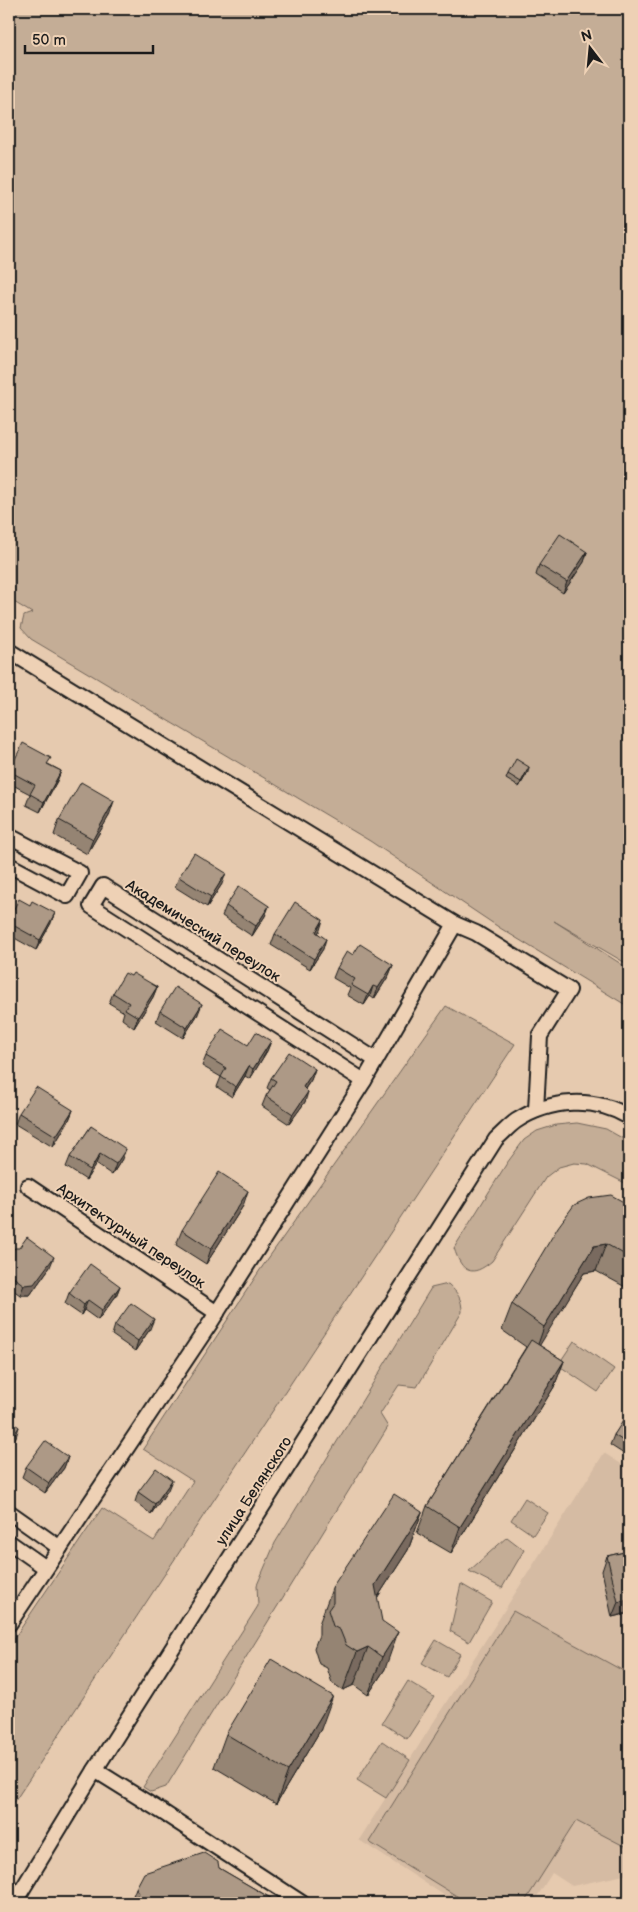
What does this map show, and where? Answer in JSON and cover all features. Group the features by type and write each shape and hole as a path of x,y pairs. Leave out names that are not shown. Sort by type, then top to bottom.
{"street":[{"path":"9,651 455,924 476,933 569,990 540,1036 536,1110"},
{"path":"9,836 80,873 68,896 9,865"},
{"name":"Академический переулок","path":"364,1081 91,906 103,886 376,1060"},
{"path":"9,1624 217,1313 364,1081 455,924"},
{"name":"улица Белянского","path":"14,1903 95,1770 496,1139 515,1122 536,1110 554,1104 573,1102 599,1104 629,1117"},
{"name":"Архитектурный переулок","path":"28,1186 217,1313"},
{"path":"9,1512 60,1548"},
{"path":"9,1542 46,1568"},
{"path":"95,1770 302,1903"}],"shaded area":[{"path":"9,9 629,9 629,965 554,921 629,969 629,1007 500,928 370,841 31,639 21,628 24,616 32,613 9,599"},
{"path":"446,1006 515,1044 9,1810 9,1646 102,1508 154,1541 193,1481 143,1449 260,1270"},
{"path":"577,1123 606,1129 629,1142 629,1185 587,1164 574,1163 559,1167 546,1177 492,1261 479,1270 473,1271 464,1268 454,1248 507,1163 524,1140 537,1131 556,1125"},
{"path":"448,1284 459,1296 462,1312 417,1387 399,1385 380,1414 388,1427 166,1787 151,1792 143,1787 258,1606 257,1585 275,1543 431,1288"},
{"path":"574,1341 614,1369 598,1392 558,1365"},
{"path":"604,1453 629,1469 629,1874 572,1886 552,1873 533,1903 456,1903 359,1840"},
{"path":"525,1498 548,1513 533,1535 511,1520"},
{"path":"507,1537 524,1550 502,1588 469,1571"},
{"path":"461,1584 492,1602 469,1642 450,1631"},
{"path":"513,1611 629,1674 629,1844 624,1846 576,1821 524,1903 468,1903 369,1842"},
{"path":"436,1640 460,1654 447,1677 422,1663"},
{"path":"408,1681 434,1697 407,1739 382,1723"},
{"path":"382,1741 410,1760 386,1798 357,1780"}],"building":[{"path":"560,534 587,552 567,582 539,565"},
{"path":"23,743 51,758 47,764 61,771 44,802 30,794 35,785 9,771"},
{"path":"516,759 529,767 521,782 508,774"},
{"path":"81,782 114,801 93,839 59,820"},
{"path":"194,853 226,873 211,897 179,877"},
{"path":"239,886 269,906 256,926 226,906"},
{"path":"19,899 30,905 32,901 55,913 40,940 9,923 9,918"},
{"path":"295,902 323,920 316,932 326,939 314,959 275,934"},
{"path":"360,944 393,965 378,988 373,986 368,995 351,985 355,979 337,968 347,951 353,955"},
{"path":"125,973 131,976 133,973 157,987 138,1017 125,1009 129,1003 113,993"},
{"path":"175,987 202,1004 187,1028 160,1011"},
{"path":"222,1029 248,1045 256,1032 271,1041 253,1069 249,1066 236,1087 221,1077 226,1068 206,1056"},
{"path":"289,1052 315,1069 303,1087 308,1092 293,1114 266,1096 276,1081 271,1078"},
{"path":"36,1087 73,1110 56,1136 19,1113"},
{"path":"91,1126 126,1149 116,1164 100,1154 90,1170 70,1157"},
{"path":"219,1172 248,1191 211,1249 182,1230"},
{"path":"611,1195 629,1205 629,1257 606,1244 594,1246 544,1327 512,1304 558,1227 574,1205 589,1198"},
{"path":"27,1237 54,1257 34,1284 24,1285 12,1276 9,1270 9,1252 19,1248"},
{"path":"90,1264 120,1286 102,1310 88,1300 84,1305 69,1293"},
{"path":"131,1303 154,1319 138,1341 115,1325"},
{"path":"531,1340 564,1361 460,1527 427,1506"},
{"path":"628,1413 629,1443 628,1444 614,1435"},
{"path":"9,1419 19,1427 9,1442"},
{"path":"45,1441 68,1457 49,1483 26,1467"},
{"path":"156,1468 172,1480 155,1504 138,1492"},
{"path":"394,1494 422,1512 375,1585 382,1621 398,1632 382,1657 368,1647 357,1652 346,1645 340,1630 333,1626 328,1610 333,1603 333,1586"},
{"path":"629,1551 629,1599 618,1602 607,1556"},
{"path":"271,1659 333,1696 288,1771 226,1734"},
{"path":"204,1853 218,1862 219,1868 279,1903 134,1903 139,1893 136,1888 144,1873"}]}
